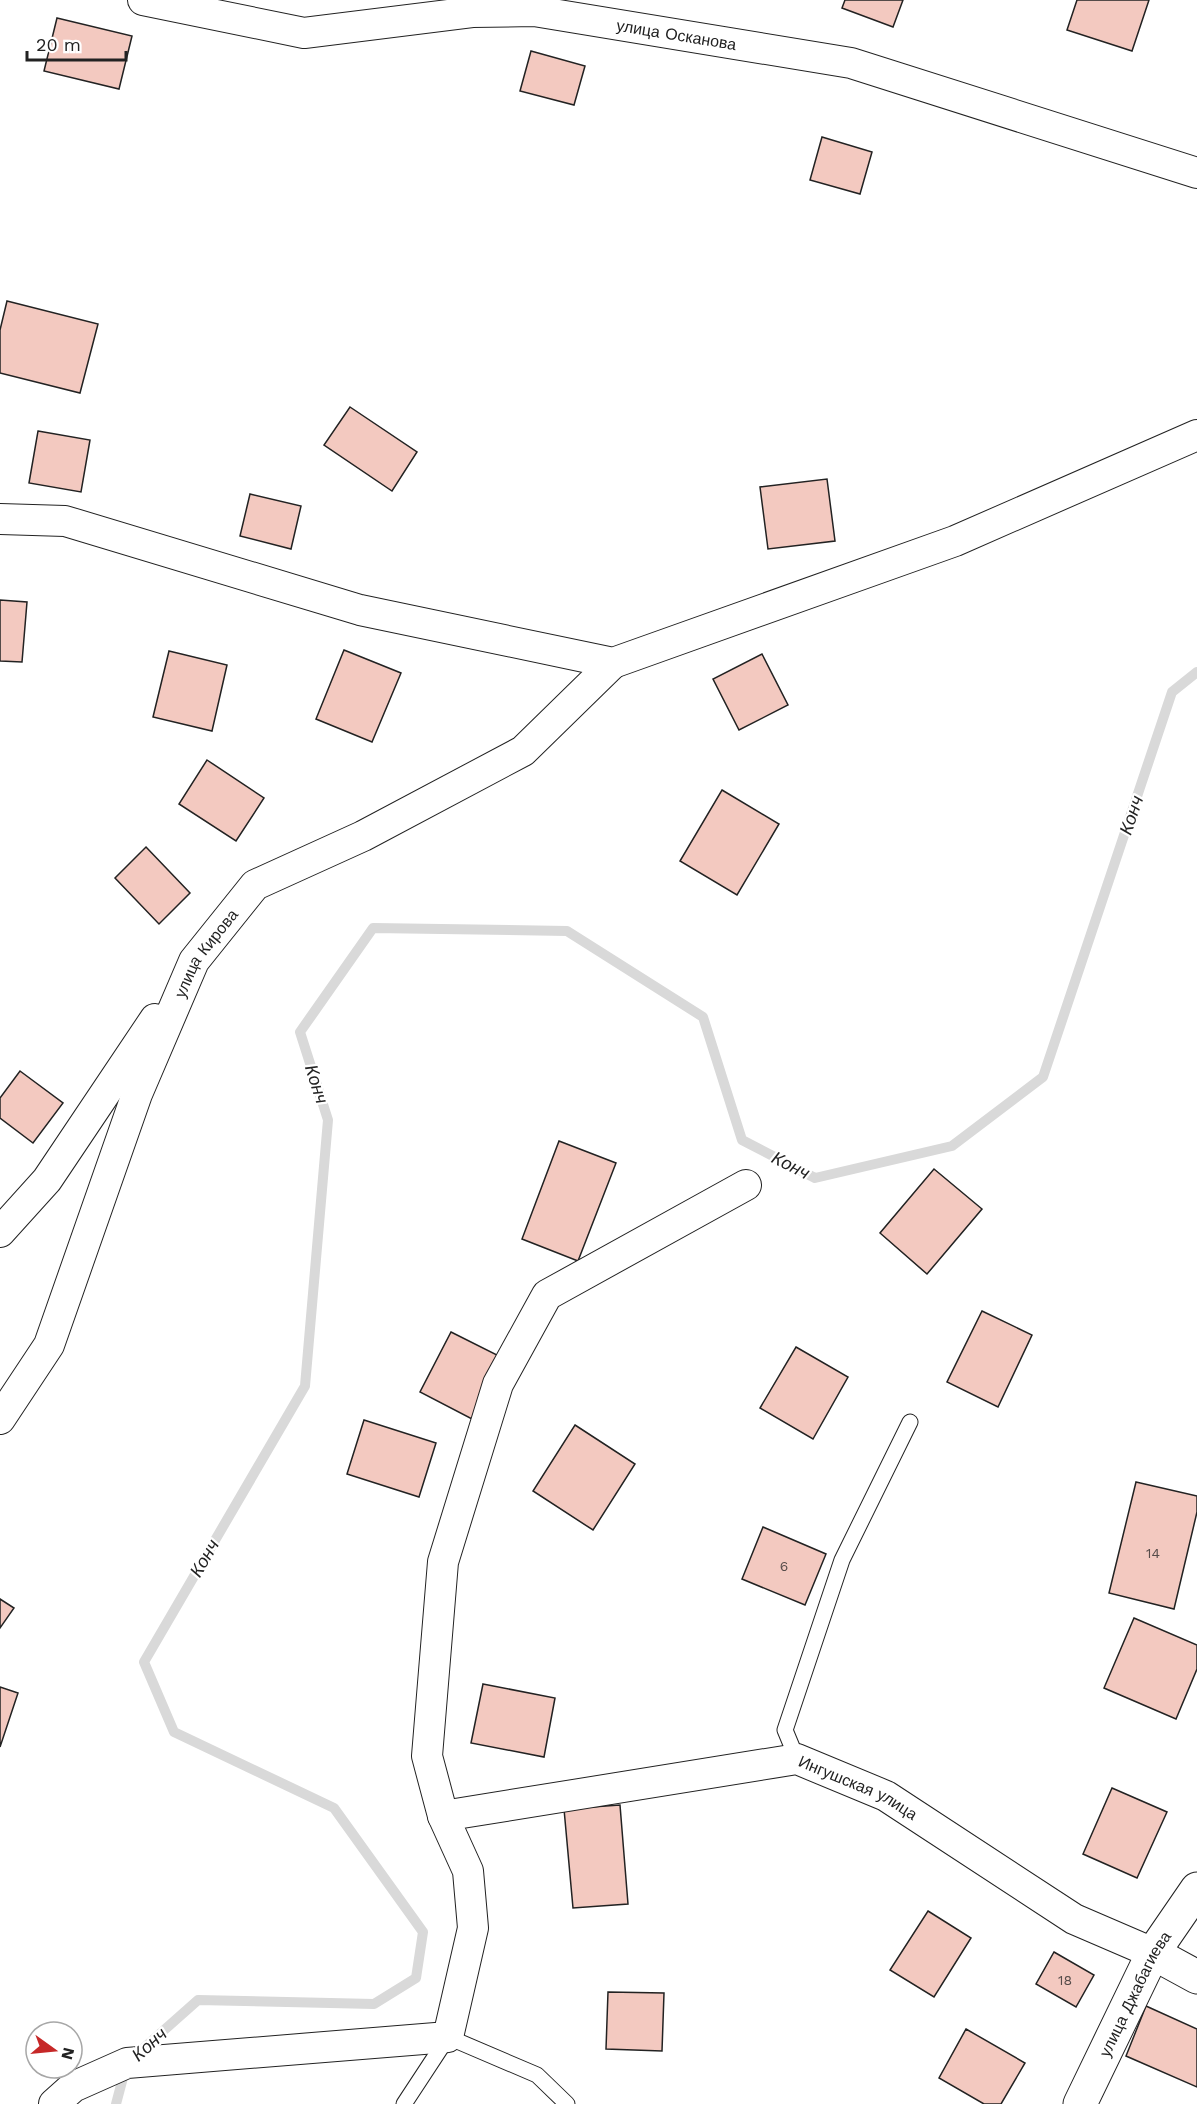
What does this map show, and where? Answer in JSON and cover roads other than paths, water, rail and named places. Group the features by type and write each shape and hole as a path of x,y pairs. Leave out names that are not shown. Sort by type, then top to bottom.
{"main road":[{"name":"улица Джабагиева","path":"1080,2104 1153,1953 1197,1890"},
{"name":"Ингушская улица","path":"1153,1953 1197,1977"}],"street":[{"name":"улица Осканова","path":"142,0 304,33 537,6 850,63 1197,173"},
{"path":"0,519 65,521 360,610 613,663 955,542 1197,435"},
{"name":"улица Кирова","path":"0,1419 49,1345 137,1094 194,961 255,885 363,836 523,751 613,663"},
{"path":"0,1232 47,1179 194,961"},
{"path":"54,2104 73,2087 127,2063 448,2037 474,1928 468,1871 443,1816 427,1755 443,1562 498,1384 546,1295 746,1185"},
{"name":"Ингушская улица","path":"443,1816 797,1759 886,1796 1074,1918 1153,1953"}],"lane":[{"path":"797,1759 785,1730 842,1560 910,1422"},
{"path":"404,2104 448,2037 537,2075 567,2104"}],"waterway":[{"name":"Конч","path":"136,2055 198,2000 374,2004 416,1978 423,1932 334,1808 174,1732 144,1662 305,1386 328,1120 300,1032 373,928 567,931 703,1017 742,1140 815,1178 952,1146 1043,1077 1172,692 1197,672"},
{"name":"Конч","path":"116,2104 125,2070"}]}
